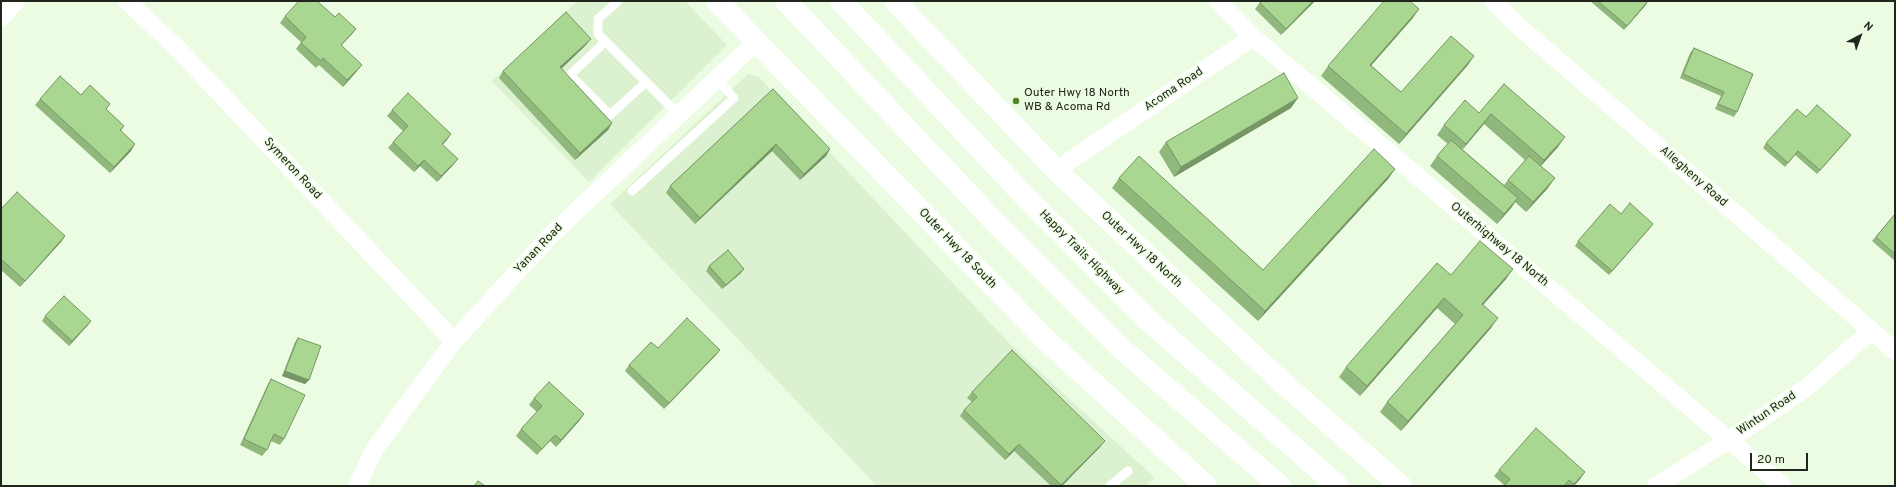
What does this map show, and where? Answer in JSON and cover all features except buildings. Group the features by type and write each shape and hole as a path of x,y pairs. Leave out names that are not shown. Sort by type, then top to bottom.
{"street":[{"path":"1,18 16,1"},
{"name":"Symeron Road","path":"127,1 176,47 454,341"},
{"name":"Outer Hwy 18 South","path":"718,1 1046,340 1197,484"},
{"path":"786,1 990,217 1122,350 1280,486"},
{"name":"Happy Trails Highway","path":"840,1 1018,189 1149,321 1338,486"},
{"name":"Outer Hwy 18 North","path":"895,1 1056,170 1283,383 1401,486"},
{"name":"Outerhighway 18 North","path":"1218,1 1253,37 1782,486"},
{"name":"Allegheny Road","path":"1493,1 1516,24 1895,352"},
{"name":"Acoma Road","path":"1056,170 1253,37"},
{"name":"Yanan Road","path":"357,486 374,450 454,341 550,236 756,42"},
{"name":"Wintun Road","path":"1656,486 1729,440 1806,388 1871,332"}],"lane":[{"path":"618,1 598,19 598,34 679,115"},
{"path":"605,42 570,75 610,115 646,82"},
{"path":"632,191 734,98 717,79"},
{"path":"1110,486 1128,472"}],"shaded area":[{"path":"577,1 685,1 727,45 589,182 492,81"},
{"path":"748,74 759,77 1011,345 1155,478 1145,486 877,486 610,204"}],"place":[{"name":"Outer Hwy 18 North WB & Acoma Rd","path":"1016,101"}]}
